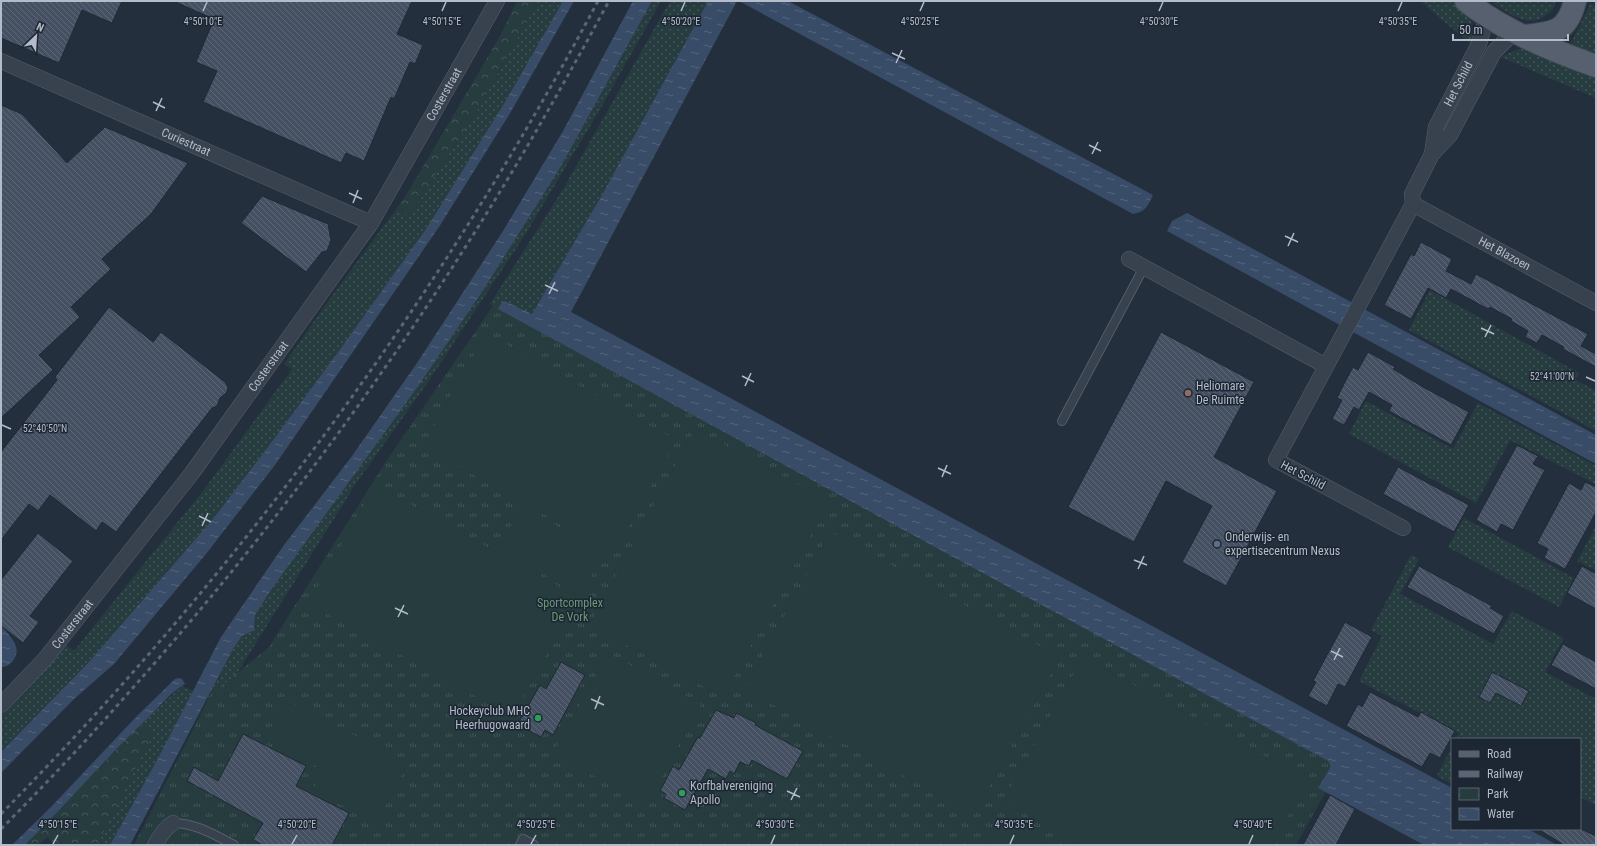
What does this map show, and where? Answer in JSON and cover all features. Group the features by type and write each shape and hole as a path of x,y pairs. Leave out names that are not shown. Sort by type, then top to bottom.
{"main road":[{"path":"1520,33 1548,34 1560,29 1572,13 1575,1"},
{"path":"1475,6 1520,33 1596,66"}],"street":[{"name":"Costerstraat","path":"1,705 45,659 192,473 371,223 497,1"},
{"name":"Het Schild","path":"1432,154 1436,127 1479,44 1475,6"},
{"name":"Het Schild","path":"1403,528 1276,460 1413,204 1412,194 1432,154 1450,135 1494,52 1520,33"},
{"name":"Curiestraat","path":"1,61 371,223"},
{"name":"Het Blazoen","path":"1413,204 1596,303"},
{"path":"1130,259 1326,366"},
{"path":"155,845 163,831 173,823"}],"lane":[{"path":"1062,421 1144,267"},
{"path":"173,823 187,824 213,834 234,845"},
{"path":"520,845 523,839 534,845"}],"green space":[{"path":"517,1 538,1 479,108 409,216 397,208 405,197 499,38"},
{"path":"538,1 563,1 505,102 426,229 341,348 212,520 89,662 1,752 1,716 66,645 74,651 206,487 292,369 284,364 397,208 409,216 479,108"},
{"path":"652,1 661,1 599,111 525,235 426,385 357,482 219,702 208,697 233,649 242,636 255,628 255,615 281,574 419,385 484,289 560,168"},
{"path":"670,1 708,1 602,195 532,314 505,301 498,309 490,304 562,191"},
{"path":"1420,1 1457,1 1471,21 1473,31 1472,45"},
{"path":"1492,1 1556,1 1554,8 1549,13 1532,21 1513,16 1495,5"},
{"path":"1591,3 1596,8 1596,60 1568,49"},
{"path":"1518,49 1528,49 1596,71 1596,98 1501,57"},
{"path":"1430,290 1579,373 1576,380 1596,391 1596,431 1409,330"},
{"name":"Sportcomplex De Vork","path":"495,303 1343,761 1296,845 134,845 207,702 208,697 269,647 385,463"},
{"path":"486,333 676,440 614,554 423,446"},
{"path":"1366,401 1453,449 1478,403 1596,466 1596,484 1510,440 1476,503 1349,434"},
{"path":"695,429 829,501 723,697 589,625"},
{"path":"375,485 578,597 512,716 309,604"},
{"path":"522,507 604,552 581,595 498,549"},
{"path":"1464,518 1574,578 1559,607 1448,547"},
{"path":"1596,526 1596,570 1577,561"},
{"path":"830,532 1060,657 974,814 744,689"},
{"path":"1411,555 1419,559 1400,594 1493,644 1512,611 1564,638 1545,672 1596,699 1596,805 1581,798 1581,738 1456,738 1459,733 1359,681 1382,636 1371,630"},
{"path":"608,653 701,704 647,804 553,754"},
{"path":"1083,657 1308,780 1272,845 1082,845 1003,802"},
{"path":"182,686 193,691 156,762 110,845 97,845 152,736 150,729 140,725"},
{"path":"286,700 408,763 376,823 313,790 324,770 264,740"},
{"path":"140,725 150,729 152,736 97,845 56,845 47,837 38,845 25,845"},
{"path":"1451,749 1451,783 1437,776"},
{"path":"998,817 1050,845 983,845"}],"water":[{"path":"563,1 574,1 509,115 439,227 275,465 206,554 114,664 74,699 1,773 1,752 89,662 212,520 341,348 426,229 505,102"},
{"path":"633,1 652,1 560,168 484,289 419,385 271,590 255,615 254,630 242,636 233,649 130,845 110,845 156,762 221,637 284,545 352,456 417,363 503,231 563,131"},
{"path":"708,1 737,1 571,312 1451,787 1451,830 1530,830 1557,845 1424,845 1318,788 1330,768 1328,761 498,309 502,302 505,301 532,314 602,195"},
{"path":"739,1 788,1 1153,195 1148,205 1143,210 1133,214"},
{"path":"1187,213 1596,435 1596,464 1167,231 1172,221"},
{"path":"1,626 12,638 17,652 12,662 4,667 1,667"},
{"path":"175,679 182,679 185,684 171,694 25,845 12,845 51,807 136,717"}],"building":[{"path":"1,1 122,1 112,23 82,10 59,63 1,38"},
{"path":"173,1 412,1 397,34 423,45 415,64 410,62 394,99 391,97 364,161 346,153 341,163 203,102 217,71 196,62 214,19"},
{"path":"1,105 22,114 67,163 105,127 188,163 151,214 102,259 111,269 71,307 80,317 39,355 53,370 1,418"},
{"path":"262,196 328,224 331,240 327,251 322,252 306,272 241,223"},
{"path":"1421,242 1452,259 1446,271 1471,284 1476,274 1588,334 1581,346 1596,354 1596,367 1563,349 1564,347 1542,335 1537,343 1525,337 1528,331 1511,321 1512,319 1490,307 1488,309 1451,289 1446,298 1428,288 1411,319 1384,305 1411,254 1414,256"},
{"path":"109,307 153,342 161,332 225,382 228,387 227,392 220,398 217,406 212,408 116,532 102,522 96,531 50,495 38,511 29,504 1,540 1,452 57,380 55,377"},
{"path":"1161,332 1254,382 1214,457 1277,491 1226,586 1182,562 1212,506 1166,481 1134,542 1068,507"},
{"path":"1368,352 1395,367 1393,369 1423,387 1469,412 1451,445 1389,411 1392,405 1369,392 1359,410 1354,407 1344,425 1332,419 1342,400 1337,398 1353,367 1358,370"},
{"path":"1517,445 1538,456 1533,464 1545,470 1513,530 1501,524 1497,532 1476,520"},
{"path":"1398,467 1469,505 1454,532 1383,494"},
{"path":"1585,482 1596,487 1596,512 1565,569 1544,558 1548,549 1537,543 1569,483 1581,490"},
{"path":"38,533 73,561 30,616 39,622 23,643 1,626 1,580"},
{"path":"1419,566 1492,606 1490,608 1504,616 1494,634 1407,587"},
{"path":"1582,566 1596,574 1596,609 1567,593"},
{"path":"1345,622 1372,637 1345,687 1338,684 1327,706 1308,696 1316,682 1313,681"},
{"path":"1563,644 1596,662 1596,689 1551,665"},
{"path":"561,662 585,675 553,735 545,730 541,737 528,730 529,727 519,722 540,685 546,689"},
{"path":"1492,672 1529,691 1521,706 1496,693 1490,703 1479,697"},
{"path":"1370,692 1418,717 1421,712 1455,731 1440,758 1430,753 1422,767 1346,726 1358,704 1362,707"},
{"path":"716,710 734,718 736,713 803,751 787,779 752,760 749,766 740,762 734,774 730,771 726,779 708,769 685,810 664,798 666,794 660,791 673,766 679,770"},
{"path":"243,734 306,766 296,786 349,813 332,845 263,845 253,840 263,823 187,781 194,767 218,781"},
{"path":"1330,795 1355,809 1336,845 1303,845"},
{"path":"1581,829 1596,836 1596,845 1564,845 1540,830"}],"railway":[{"path":"1,814 88,722 172,627 252,529 329,429 402,326 471,220 536,112 598,1"},
{"path":"1,829 82,745 206,603 252,546 340,431 382,372 463,251 529,143 609,1"}],"place":[{"name":"Heliomare De Ruimte","path":"1188,393"},
{"name":"Onderwijs- en expertisecentrum Nexus","path":"1217,544"},
{"name":"Hockeyclub MHC Heerhugowaard","path":"538,718"},
{"name":"Korfbalvereniging Apollo","path":"682,793"}]}
